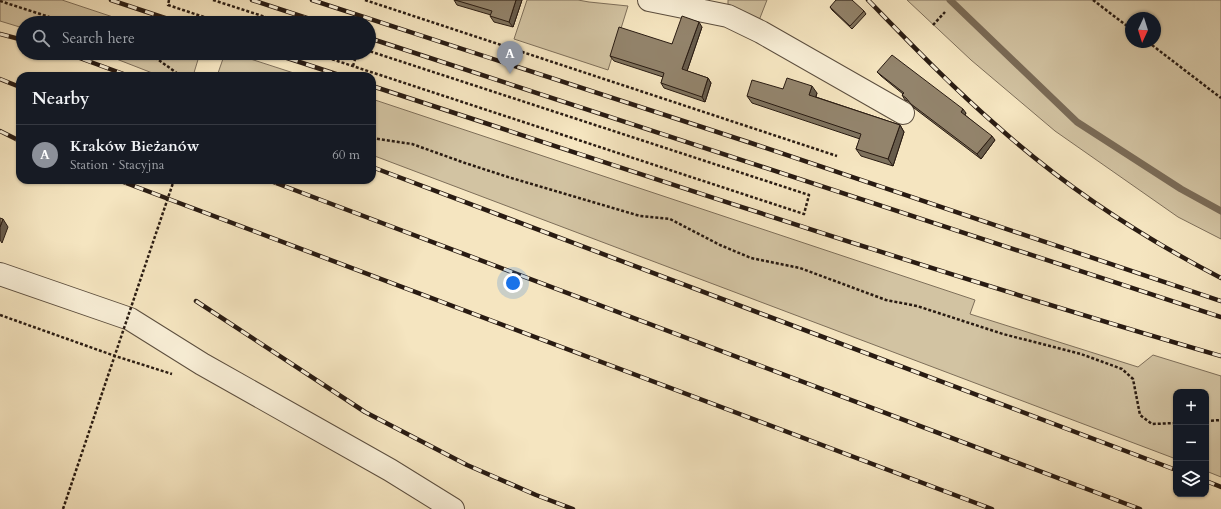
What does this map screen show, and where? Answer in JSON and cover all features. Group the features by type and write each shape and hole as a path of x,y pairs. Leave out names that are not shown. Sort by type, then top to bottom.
{"street":[{"path":"649,0 728,16 761,32 903,113"},
{"path":"0,274 130,319 202,364 390,470 453,509"}],"path":[{"path":"169,0 168,5 201,16"},
{"path":"213,0 262,16"},
{"path":"365,0 837,156"},
{"path":"1093,0 1125,24"},
{"path":"0,1 46,16"},
{"path":"933,25 945,12"},
{"path":"1156,48 1221,98"},
{"path":"376,53 809,195 804,214 376,74"},
{"path":"159,60 175,72"},
{"path":"334,60 370,72"},
{"path":"352,66 355,60"},
{"path":"376,139 412,144 465,164 640,216 670,219 720,245 751,258 800,268 886,300 917,306 1003,334 1081,354 1122,369 1133,379 1140,414 1152,424 1173,424"},
{"path":"63,509 173,184"},
{"path":"0,315 115,356 179,376"},
{"path":"1209,421 1221,420"}],"shaded area":[{"path":"0,0 62,0 110,16 16,16 16,26 0,21"},
{"path":"527,0 578,0 628,6 608,70 514,39"},
{"path":"728,0 767,0 758,23 728,8"},
{"path":"907,0 1221,0 1221,239 1178,217 1055,131 971,60"},
{"path":"119,60 198,60 194,72 150,72"},
{"path":"223,60 254,60 291,72 218,72"},
{"path":"376,100 975,300 970,314 1138,367 1153,355 1221,376 1221,477 1209,472 1209,389 1173,389 1173,458 376,157"}],"building":[{"path":"455,0 516,0 509,22 490,16 492,11"},
{"path":"836,0 852,0 864,11 850,26 830,7"},
{"path":"682,16 699,22 682,69 708,78 702,97 661,83 664,73 610,56 619,27 672,44"},
{"path":"892,55 963,109 961,112 992,136 977,154 911,104 902,95 904,93 877,72"},
{"path":"787,78 812,86 809,95 900,125 888,159 856,149 861,134 747,96 752,80 783,89"},
{"path":"0,218 3,219 0,227"}],"waterway":[{"path":"950,0 1077,122 1181,189 1221,211"}],"railway":[{"path":"111,0 159,16"},
{"path":"252,0 301,16"},
{"path":"312,0 361,16"},
{"path":"868,0 930,64 963,95 1048,169 1132,227 1221,278"},
{"path":"376,21 751,143 1221,301"},
{"path":"0,34 16,38"},
{"path":"376,40 1221,317"},
{"path":"85,60 118,72"},
{"path":"293,60 330,72"},
{"path":"0,79 16,85"},
{"path":"376,87 901,258 1221,356"},
{"path":"0,131 16,139"},
{"path":"376,169 1173,469"},
{"path":"129,184 992,509"},
{"path":"279,184 1140,509"},
{"path":"196,301 365,412 467,465 536,495 573,509"},
{"path":"1209,482 1221,487"}],"place":[{"name":"Kraków Bieżanów","path":"510,74"}]}
